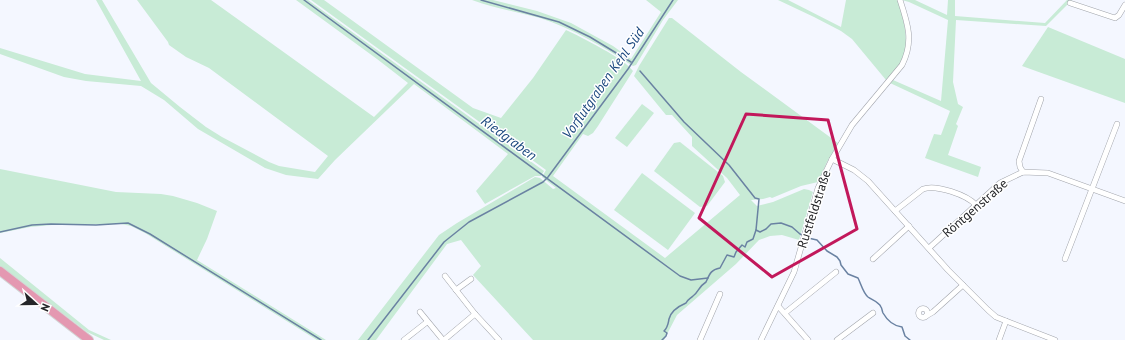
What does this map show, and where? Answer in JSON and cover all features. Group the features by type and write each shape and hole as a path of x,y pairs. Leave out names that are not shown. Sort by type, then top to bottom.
{"main road":[{"path":"0,271 89,340"}],"street":[{"name":"Rustfeldstraße","path":"761,340 794,272 818,188 832,159 852,126 902,65 907,56 909,48 908,23 900,0"},
{"path":"1070,2 1116,18 1125,4"},
{"name":"Röntgenstraße","path":"1023,172 1019,161 1041,99"},
{"path":"1065,259 1117,124"},
{"path":"832,159 854,170 868,181 963,285 996,317 1055,340"},
{"name":"Röntgenstraße","path":"929,248 1000,183 1023,172 1048,173 1125,201"},
{"path":"895,211 923,189 928,187 940,189 971,200 976,205"},
{"path":"873,259 909,226"},
{"path":"785,313 836,272"},
{"path":"445,276 475,314 499,340"},
{"path":"456,290 471,278"},
{"path":"926,316 933,312 963,285"},
{"path":"700,340 720,294"},
{"path":"778,306 808,340"},
{"path":"420,312 443,340 475,314"},
{"path":"837,340 873,314"},
{"path":"999,340 1006,321"},
{"path":"404,340 427,322"}],"highlighted area":[{"path":"746,114 828,120 857,229 772,277 699,218"}],"green space":[{"path":"96,0 102,0 151,83 206,127 222,137 279,166 315,172 328,156 209,68 186,57 169,45 137,0 211,0 374,117 408,83 296,0 308,0 544,171 541,176 535,176 485,204 476,191 508,154 414,84 335,160 318,179 286,175 265,168 198,129 164,100 141,86 86,81 64,77 0,54 0,48 85,74 141,81"},
{"path":"311,0 324,0 473,108 501,118 533,78 566,30 602,49 628,66 633,71 598,126 593,133 588,136 583,134 553,176 665,258 740,195 727,178 692,146 692,137 672,115 666,115 634,76 669,18 672,18 741,72 838,143 818,182 801,186 772,198 751,200 757,206 773,202 804,189 813,192 799,240 782,235 770,236 759,240 736,264 677,315 664,340 533,340 473,275 481,266 461,240 447,244 376,340 358,340 439,235 535,177 540,178 553,189 556,188 542,177 546,170"},
{"path":"472,0 493,0 537,11 571,23 613,46 631,59 661,12 646,0 678,0 663,20 636,65 633,66 588,39 552,22"},
{"path":"778,0 788,0 841,27 846,0 898,0 904,21 906,37 903,58 886,80 852,39 841,31"},
{"path":"902,0 915,0 947,15 948,0 955,0 955,16 1045,23 1067,0 1072,0 1046,26 956,20 953,82 958,104 963,107 956,124 958,126 948,155 981,167 978,177 925,158 934,134 941,135 950,111 890,83 893,80 941,101 948,20"},
{"path":"1048,27 1125,59 1125,103 1022,66"},
{"path":"642,104 654,113 627,147 615,138"},
{"path":"680,142 723,176 725,182 707,206 700,207 654,171 674,143"},
{"path":"0,169 116,192 173,196 217,211 207,239 197,260 326,340 317,340 145,233 131,226 121,224 52,225 30,227 0,233"},
{"path":"642,173 695,213 668,250 614,210"},
{"path":"0,258 89,330 111,340 104,340 87,332 0,266"}],"waterway":[{"name":"Riedgraben","path":"304,0 680,276 691,280 708,278"},
{"name":"Vorflutgraben Kehl Süd","path":"481,0 559,22 590,37 631,62"},
{"name":"Vorflutgraben Kehl Süd","path":"368,340 444,242 469,222 543,182 548,177 628,69 673,0"},
{"path":"640,71 684,122 729,165 755,198 759,199 756,230"},
{"path":"0,232 32,225 96,225 128,223 150,234 321,340"},
{"path":"662,340 666,336 667,333 664,331 673,311 686,303 695,294 706,282 711,272 720,268 727,255 734,257 742,245 745,247 747,242 753,239 756,230 760,232 771,224 781,223 792,227 800,234 808,238 817,240 827,251 837,257 848,274 858,278 866,295 879,304 883,313 889,320 902,327 905,336 910,340"}]}
